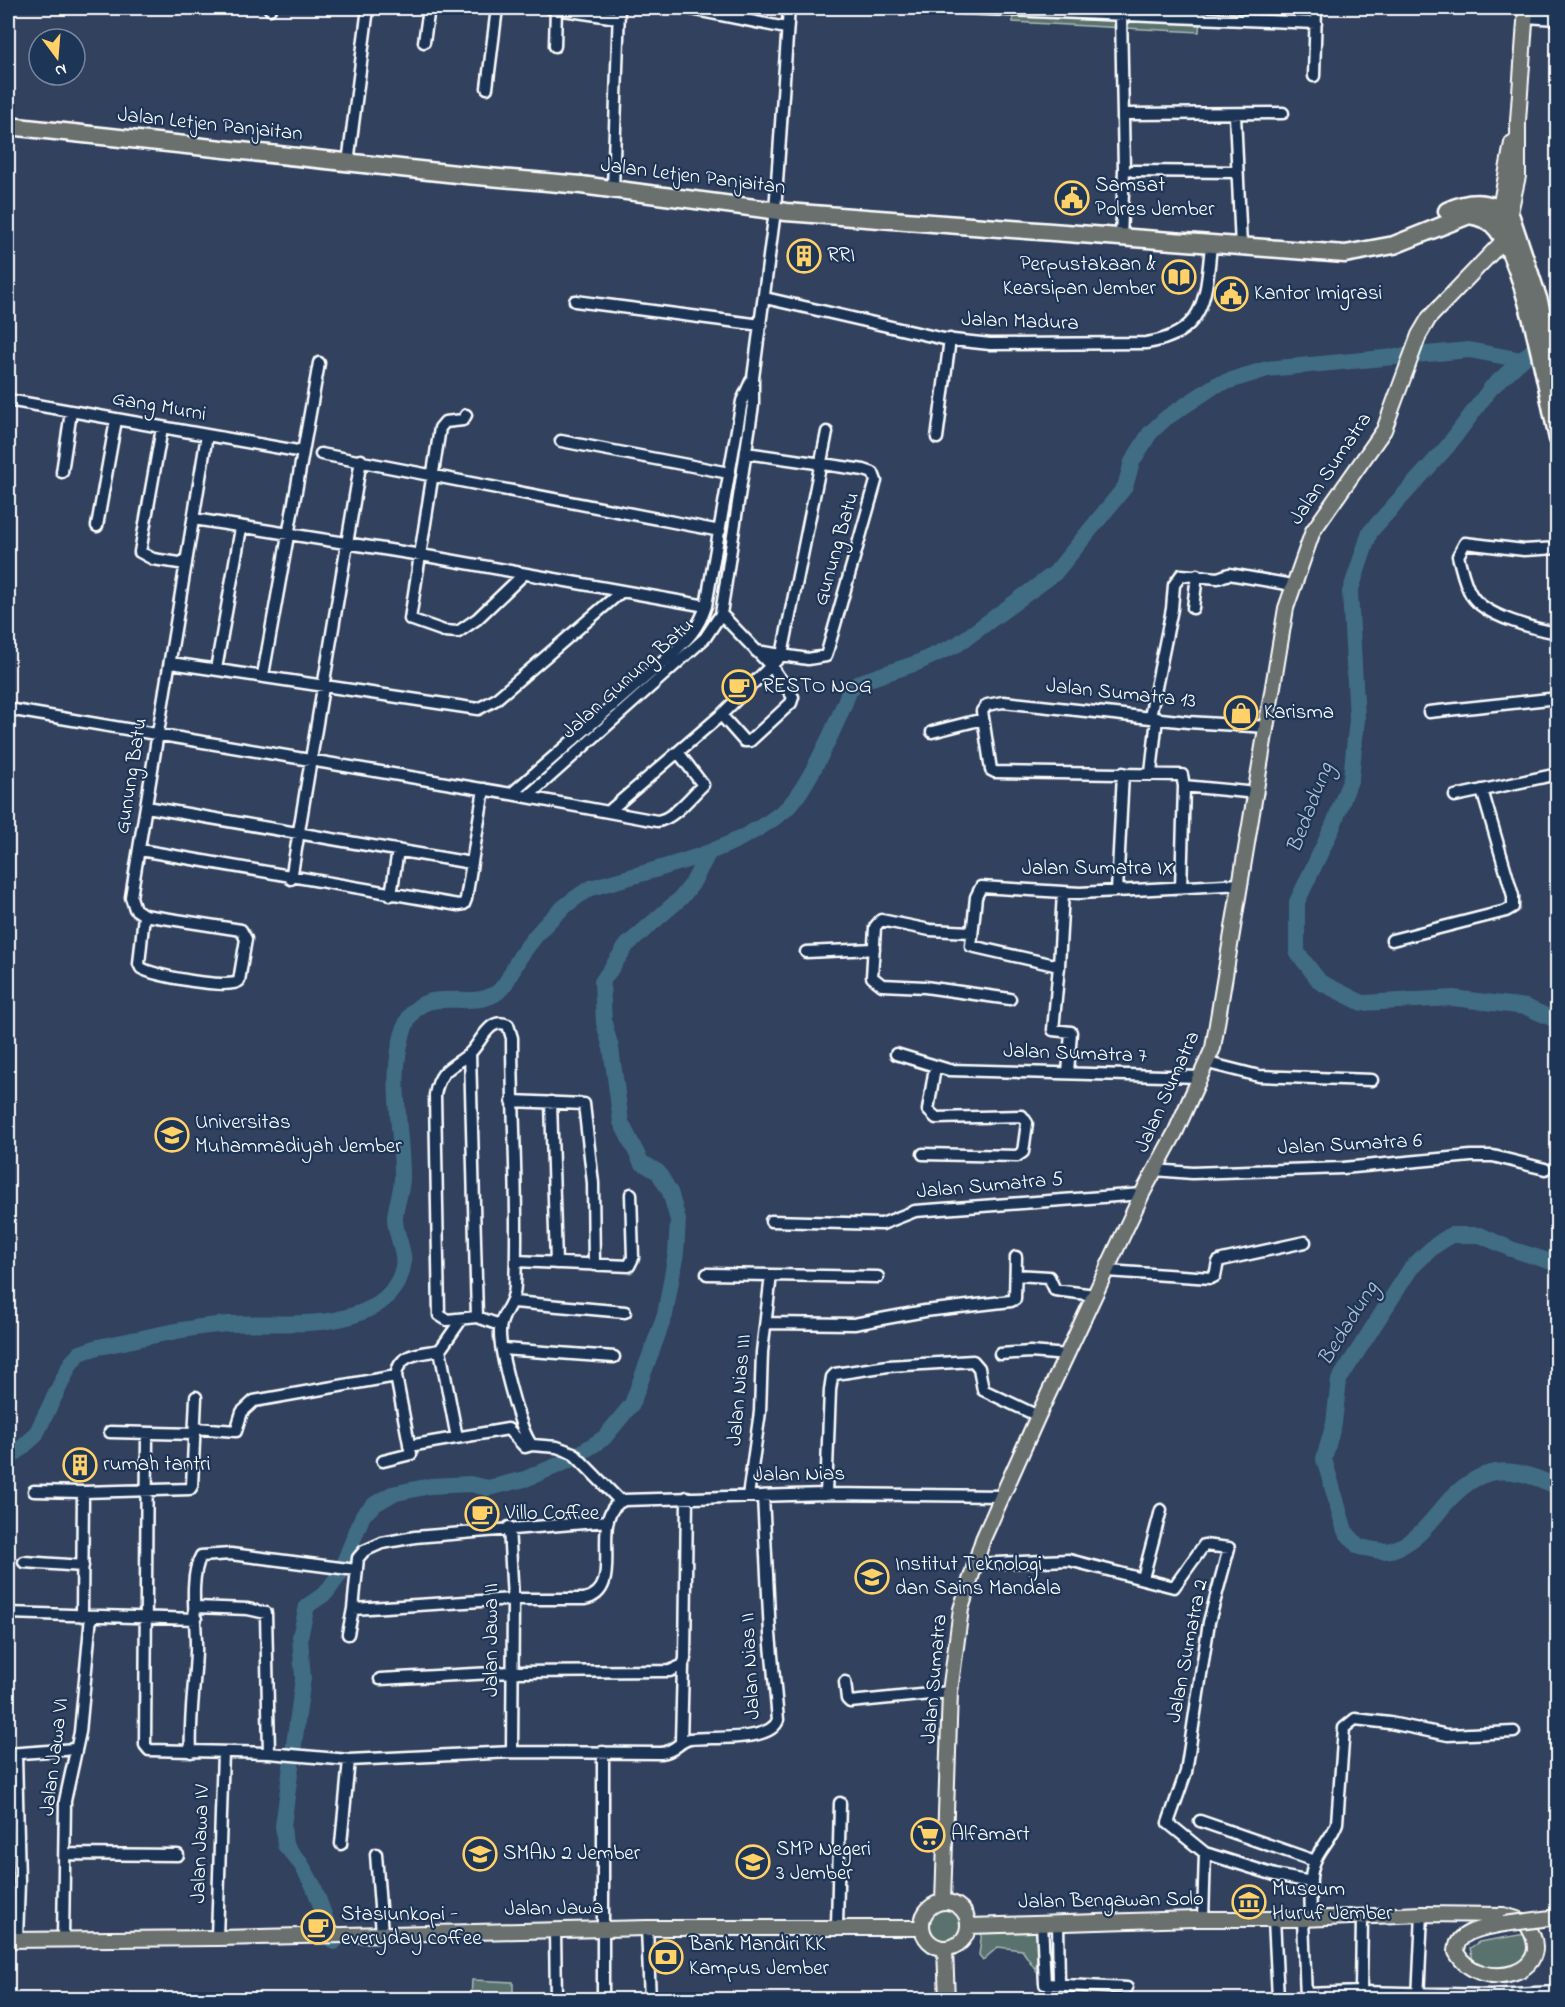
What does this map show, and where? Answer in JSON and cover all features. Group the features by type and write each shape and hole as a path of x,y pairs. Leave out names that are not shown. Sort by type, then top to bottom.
{"highway":[{"name":"Jalan Letjen Panjaitan","path":"8,126 613,189 775,211 1345,254 1375,250"},
{"path":"1375,250 1392,238 1467,203 1480,203 1505,213 1557,381"},
{"path":"1375,250 1394,245 1469,215 1481,217 1498,240 1533,302 1557,439"}],"main road":[{"path":"1498,240 1512,177 1525,12"},
{"name":"Jalan Sumatra","path":"943,1902 950,1692 961,1609 974,1563 1038,1416 1142,1194 1208,1063 1218,1031 1268,727 1278,652 1292,585 1313,531 1384,430 1419,335 1441,304 1498,240"},
{"path":"943,1902 953,1903 961,1909 969,1926 961,1942 945,1949 929,1943 921,1928 926,1912 933,1905 943,1902"},
{"name":"Jalan Bengawan Solo","path":"969,1926 1203,1919 1274,1920 1422,1914 1504,1915 1524,1921 1534,1938 1538,1950 1536,1957 1520,1973 1485,1974 1465,1965 1456,1952 1456,1947 1464,1935 1504,1924 1557,1917"},
{"name":"Jalan Jawa","path":"12,1939 217,1938 647,1928 837,1926 921,1928"},
{"path":"945,1949 946,2000"}],"street":[{"path":"348,163 368,8"},
{"path":"424,42 429,8"},
{"path":"487,88 497,8"},
{"path":"555,46 554,8 618,13 613,189"},
{"path":"686,8 786,28"},
{"name":"Jalan Gunung Batu","path":"511,794 674,659 705,638 721,614 753,405 753,378 775,211 789,8"},
{"path":"962,8 1121,13 1200,12 1258,20 1316,23"},
{"path":"1258,8 1258,20"},
{"path":"1314,76 1317,8"},
{"path":"1525,12 1557,19"},
{"path":"1121,13 1124,114 1121,237"},
{"path":"1124,114 1283,113"},
{"path":"1236,115 1240,247"},
{"path":"1133,171 1237,172"},
{"name":"Jalan Madura","path":"765,298 950,339 1020,345 1161,340 1189,325 1202,309 1207,290 1211,245"},
{"path":"575,301 761,325"},
{"path":"937,438 950,339"},
{"path":"263,675 319,363"},
{"name":"Jalan Gunung Batu","path":"527,797 674,659 693,633 706,606 742,401 753,378"},
{"name":"Gang Murni","path":"8,400 303,452"},
{"path":"62,472 71,412"},
{"path":"466,415 463,420 445,422 440,428 410,620 444,631 462,630 523,575"},
{"path":"97,526 116,420"},
{"path":"162,428 140,552 153,559 186,564"},
{"path":"608,812 721,715 782,655 827,432"},
{"name":"Gunung Batu","path":"207,435 140,850 291,879 450,905 464,904 483,789"},
{"path":"561,441 729,473"},
{"name":"Gunung Batu","path":"746,453 870,471 876,481 827,653 816,660 756,651"},
{"path":"321,454 720,531"},
{"path":"291,879 361,460"},
{"path":"195,519 421,555 706,606"},
{"path":"216,669 241,528"},
{"path":"1557,548 1524,550 1466,543 1458,556 1464,582 1472,597 1484,609 1508,619 1557,633"},
{"path":"716,552 730,554"},
{"path":"1151,773 1153,718 1176,580 1181,575 1218,578 1229,574 1292,585"},
{"path":"1193,608 1197,575"},
{"path":"171,663 263,675 458,708 484,708 622,591"},
{"path":"721,614 772,667 790,690 793,701 751,740 744,741 721,715"},
{"path":"1429,712 1557,698"},
{"name":"Jalan Sumatra 13","path":"983,719 984,706 1003,702 1153,718 1268,727"},
{"path":"8,709 483,789 657,821 665,819 675,811 703,783 678,752"},
{"path":"932,732 983,719 991,770 995,772 1182,775 1184,786 1181,888"},
{"path":"1117,891 1123,773"},
{"path":"1455,796 1557,774"},
{"path":"1184,786 1257,793"},
{"path":"1392,940 1506,911 1513,907 1514,896 1482,790"},
{"path":"147,807 471,863"},
{"path":"140,850 131,897 135,909 144,915 241,930 246,939 239,981 230,986 181,979 141,969 139,964 144,915"},
{"path":"392,895 398,850"},
{"name":"Jalan Sumatra IX","path":"1059,966 973,948 971,932 979,887 1063,892 1242,884"},
{"path":"1063,892 1053,1030 1071,1032 1068,1073"},
{"path":"971,932 930,930 880,920 875,927 872,977 882,985 925,987 1010,999"},
{"path":"806,952 874,949"},
{"path":"500,1325 477,1317 461,1320 443,1319 440,1316 435,1095 445,1070 470,1053 493,1025 500,1022 508,1025 512,1038 516,1261 514,1302 500,1325 503,1349 520,1422 532,1444"},
{"path":"470,1053 477,1317"},
{"name":"Jalan Sumatra 7","path":"896,1054 949,1070 1201,1077"},
{"path":"1208,1063 1259,1076 1372,1080"},
{"path":"923,1154 1017,1156 1023,1152 1027,1123 1022,1116 936,1118 928,1110 935,1067"},
{"path":"512,1101 582,1102 588,1113 593,1183 594,1265"},
{"path":"551,1102 556,1263"},
{"name":"Jalan Sumatra 6","path":"1155,1170 1192,1173 1343,1168 1471,1156 1493,1156 1545,1169"},
{"path":"516,1261 623,1267 632,1264 631,1194"},
{"name":"Jalan Sumatra 5","path":"771,1221 882,1224 915,1211 1142,1194"},
{"path":"1107,1271 1211,1278 1215,1276 1218,1262 1222,1260 1305,1242"},
{"path":"766,1323 854,1324 925,1311 1008,1302 1015,1299 1016,1257"},
{"path":"707,1274 878,1277"},
{"name":"Jalan Nias III","path":"748,1496 760,1412 771,1275"},
{"path":"1016,1275 1049,1277 1055,1290 1095,1295"},
{"path":"514,1302 625,1312"},
{"path":"383,1461 410,1456 396,1376 399,1363 405,1358 440,1350 461,1320"},
{"path":"503,1349 614,1357"},
{"path":"440,1350 457,1438"},
{"path":"1000,1354 1030,1352 1068,1355"},
{"path":"826,1494 831,1380 835,1374 911,1364 973,1361 979,1368 983,1390 1038,1416"},
{"path":"110,1432 236,1431 242,1412 254,1401 396,1376"},
{"path":"34,1491 146,1492 184,1491 192,1487 196,1397"},
{"path":"353,1609 513,1599 584,1599 600,1592 604,1584 608,1521 613,1508 621,1502 573,1453 557,1447 532,1444 525,1447 508,1429 410,1446"},
{"path":"147,1433 145,1745 149,1750 269,1753 349,1760 512,1752 603,1752 603,2000"},
{"name":"Jalan Jawa VI","path":"63,1939 66,1802 81,1720 87,1616 83,1566 82,1492"},
{"name":"Jalan Nias","path":"621,1502 687,1497 826,1494 1002,1496"},
{"name":"Jalan Nias II","path":"603,1752 667,1752 676,1749 681,1742 694,1738 762,1735 772,1731 777,1724 770,1634 764,1496"},
{"path":"681,1742 682,1665 685,1659 687,1497"},
{"path":"1143,1578 1161,1510"},
{"path":"191,1752 190,1721 196,1613 195,1578 197,1564 203,1554 231,1554 347,1568 364,1551 382,1543 510,1527 608,1521"},
{"name":"Jalan Jawa II","path":"510,1527 513,1599 512,1752"},
{"name":"Jalan Sumatra 2","path":"974,1563 1062,1559 1174,1587 1204,1545 1229,1549 1209,1622 1186,1772 1168,1823 1205,1853"},
{"path":"24,1562 83,1566"},
{"path":"347,1568 353,1609 348,1634"},
{"path":"8,1613 146,1618 248,1609 266,1613 269,1753"},
{"path":"380,1679 512,1672 670,1671 682,1665"},
{"path":"845,1682 846,1699 850,1702 950,1692"},
{"path":"1514,1732 1448,1735 1390,1723 1355,1719 1348,1722 1344,1728 1337,1823 1332,1837 1315,1861 1311,1882 1307,1919 1306,1997 1361,1992 1418,1997 1490,1997 1557,1992"},
{"path":"12,1939 20,1882 12,1754 75,1749"},
{"name":"Jalan Jawa IV","path":"217,1938 223,1752"},
{"path":"340,1844 349,1760"},
{"path":"837,1926 840,1803"},
{"path":"1200,1821 1315,1861"},
{"path":"1203,1919 1205,1853 1275,1875 1311,1882"},
{"path":"65,1854 178,1856"},
{"path":"376,1854 382,1933"},
{"path":"1418,1997 1422,1914"},
{"path":"1361,1992 1362,1917"},
{"path":"1274,1920 1278,1998"},
{"path":"1042,1923 1045,1984 1127,1988"},
{"path":"1058,1923 1059,1984"},
{"path":"647,1928 650,2000"},
{"path":"555,1931 556,2000"}],"green space":[{"path":"1012,8 1201,8 1199,32 1013,22"},
{"path":"945,1902 961,1909 968,1925 961,1941 945,1948 929,1941 922,1925 929,1909"},
{"path":"1039,1927 1036,1970 1022,1950 998,1947 983,1960 979,1955 982,1931"},
{"path":"1525,1934 1531,1956 1519,1964 1485,1969 1473,1960 1470,1948 1479,1942"},
{"path":"472,1980 513,1982 513,1999 471,1999"}],"waterway":[{"name":"Bedadung","path":"1558,327 1491,388 1447,447 1370,532 1350,592 1357,719 1351,778 1333,826 1297,902 1297,952 1320,982 1362,1003 1453,998 1526,1007 1558,1021"},
{"path":"8,1460 35,1436 71,1363 80,1353 179,1330 228,1324 303,1323 340,1319 358,1314 385,1299 397,1283 403,1266 403,1254 395,1223 402,1177 396,1080 400,1043 406,1024 414,1011 423,1004 434,1001 471,1000 495,994 503,986 520,957 543,927 560,910 591,888 717,849 763,825 785,810 813,771 850,689 860,682 917,663 958,644 1055,573 1125,487 1132,462 1150,433 1166,418 1216,385 1267,369 1469,350 1522,360"},
{"path":"334,1942 314,1887 301,1864 285,1845 283,1826 303,1678 300,1637 307,1606 326,1593 339,1575 363,1515 375,1504 392,1494 430,1486 470,1484 488,1488 525,1479 568,1461 604,1438 632,1404 665,1315 676,1253 678,1220 670,1192 658,1172 641,1162 621,1122 611,1048 604,1023 602,982 627,945 681,898 692,884 708,854"},
{"name":"Bedadung","path":"1558,1264 1511,1249 1480,1235 1451,1235 1433,1247 1411,1268 1339,1380 1334,1423 1324,1459 1345,1531 1359,1547 1379,1551 1400,1547 1414,1538 1457,1493 1483,1475 1496,1472 1525,1474 1558,1487"}],"place":[{"name":"Samsat Polres Jember","path":"1072,198"},
{"name":"RRI","path":"804,256"},
{"name":"Perpustakaan & Kearsipan Jember","path":"1179,277"},
{"name":"Kantor Imigrasi","path":"1231,294"},
{"name":"RESTO NOG","path":"739,687"},
{"name":"Karisma","path":"1241,713"},
{"name":"Universitas Muhammadiyah Jember","path":"172,1135"},
{"name":"rumah tantri","path":"80,1465"},
{"name":"Villo Coffee","path":"482,1514"},
{"name":"Institut Teknologi dan Sains Mandala","path":"872,1577"},
{"name":"Alfamart","path":"928,1835"},
{"name":"SMAN 2 Jember","path":"480,1854"},
{"name":"SMP Negeri 3 Jember","path":"753,1862"},
{"name":"Museum Huruf Jember","path":"1249,1902"},
{"name":"Stasiunkopi - everyday coffee","path":"318,1927"},
{"name":"Bank Mandiri KK Kampus Jember","path":"666,1957"}]}
